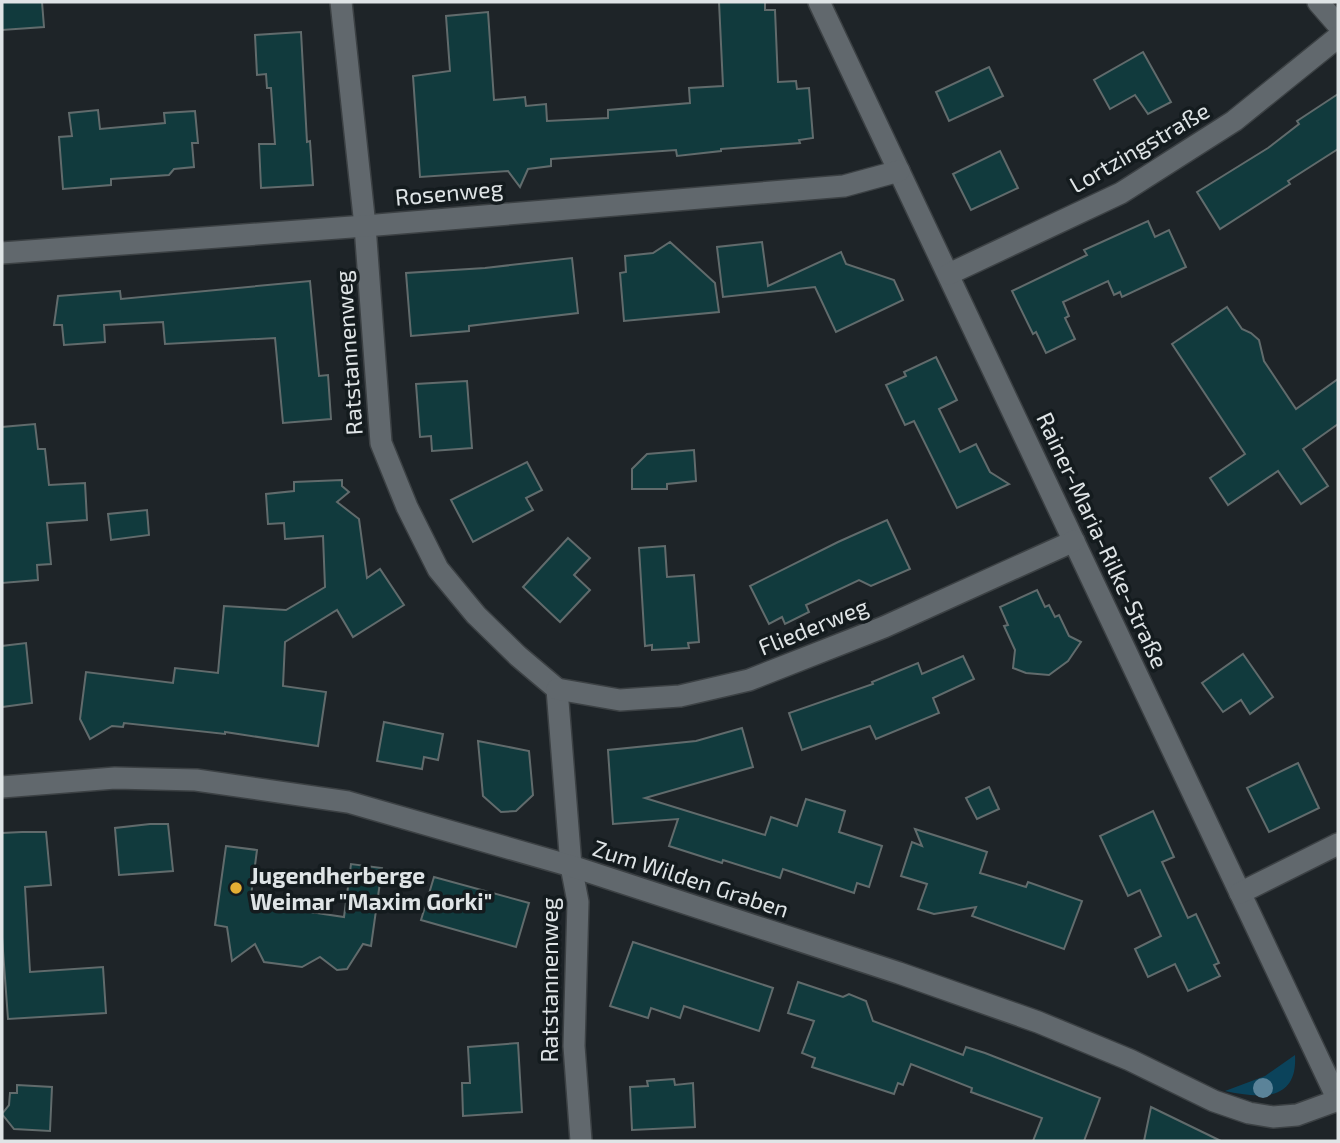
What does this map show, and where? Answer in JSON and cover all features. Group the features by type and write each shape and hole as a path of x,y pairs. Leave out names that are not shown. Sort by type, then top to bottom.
{"street":[{"name":"Ratstannenweg","path":"341,2 365,226 381,443 407,507 438,569 476,615 557,689 571,866 578,902 574,1046 581,1141"},
{"name":"Rainer-Maria-Rilke-Straße","path":"820,2 1338,1100"},
{"path":"1318,2 1338,25"},
{"name":"Lortzingstraße","path":"949,274 1121,193 1234,121 1338,37"},
{"name":"Rosenweg","path":"2,253 844,186 899,172"},
{"name":"Fliederweg","path":"557,689 620,700 680,696 749,680 884,627 1074,541"},
{"name":"Zum Wilden Graben","path":"2,787 115,778 196,780 348,802 571,866 899,973 1038,1022 1130,1060 1214,1101 1249,1113 1273,1117 1297,1115 1338,1100"},
{"path":"1240,893 1338,844"}],"shaded area":[{"path":"1295,1055 1290,1082 1274,1094 1250,1095 1225,1091 1265,1076"}],"building":[{"path":"2,2 42,2 44,27 2,30"},
{"path":"719,2 765,2 765,10 775,10 778,82 796,81 797,89 809,88 813,138 799,140 800,143 721,149 677,156 676,150 551,159 551,166 528,169 520,187 508,171 420,177 413,76 450,71 446,16 488,12 494,100 525,97 526,106 546,104 547,121 608,118 608,110 690,103 689,88 723,86"},
{"path":"301,32 307,142 310,141 313,185 261,188 259,144 275,144 271,88 267,88 266,74 257,75 255,35"},
{"path":"1143,52 1171,102 1148,114 1135,95 1110,109 1094,80"},
{"path":"989,67 1003,96 949,121 936,92"},
{"path":"1338,94 1338,149 1220,229 1197,192 1268,148 1299,124 1297,121"},
{"path":"98,110 100,129 165,123 164,113 195,111 198,143 192,143 194,167 174,169 169,175 111,179 111,185 63,189 59,137 72,136 69,113"},
{"path":"1000,151 1018,188 971,210 953,174"},
{"path":"1148,221 1155,237 1169,230 1186,267 1122,297 1120,292 1114,295 1108,281 1063,302 1069,316 1065,318 1075,339 1046,353 1036,332 1033,334 1012,291 1087,255 1084,250"},
{"path":"670,242 715,283 719,312 624,321 620,273 626,272 625,256 653,253"},
{"path":"762,242 768,286 841,252 846,264 894,280 903,300 836,332 815,287 723,297 717,247"},
{"path":"572,258 578,313 469,326 469,331 411,336 406,273 485,268"},
{"path":"310,281 319,376 328,375 331,419 283,423 275,338 165,344 163,322 104,325 105,342 64,345 62,325 54,325 58,296 120,291 121,299"},
{"path":"1227,307 1242,329 1259,340 1264,361 1296,409 1338,379 1338,424 1303,449 1328,486 1301,504 1278,471 1228,505 1210,478 1245,454 1172,344"},
{"path":"936,357 957,400 939,409 960,452 976,444 990,472 1009,484 957,508 914,421 905,425 886,385 906,376 904,372"},
{"path":"467,381 472,448 432,451 431,436 420,437 416,384"},
{"path":"35,424 38,449 45,449 49,485 85,483 87,520 47,523 51,564 37,565 38,580 2,583 2,427"},
{"path":"694,450 696,481 667,484 667,489 632,489 632,469 647,454"},
{"path":"527,462 542,490 526,498 533,510 473,542 451,500"},
{"path":"342,480 342,486 349,492 337,502 359,519 367,578 380,569 404,605 353,637 337,610 285,642 283,686 326,692 318,746 225,732 124,723 123,727 112,726 90,739 80,719 86,672 173,683 175,668 218,673 224,606 286,610 325,587 323,536 285,539 284,523 268,524 266,494 294,491 294,482"},
{"path":"147,510 149,535 111,540 108,514"},
{"path":"887,520 910,569 871,586 859,580 806,605 809,612 785,624 782,617 769,624 750,586"},
{"path":"568,538 590,558 574,575 590,590 560,622 523,587"},
{"path":"665,546 667,577 694,575 699,642 688,643 689,648 652,650 652,645 645,646 639,548"},
{"path":"1037,590 1045,607 1049,605 1055,617 1059,615 1069,636 1081,642 1068,661 1049,675 1026,673 1013,668 1015,650 1004,626 1008,625 1000,607"},
{"path":"26,643 32,703 2,707 2,646"},
{"path":"1243,654 1273,697 1250,714 1241,700 1223,712 1202,683"},
{"path":"963,656 974,679 933,698 939,713 876,739 870,726 802,750 789,713 873,684 872,682 918,663 922,674"},
{"path":"384,722 443,734 438,760 424,757 422,769 377,761"},
{"path":"742,728 753,767 645,798 765,835 771,817 797,826 806,799 845,811 839,832 882,846 869,887 857,883 854,893 783,869 780,878 669,846 678,819 613,824 608,750 696,741"},
{"path":"478,741 529,751 533,795 516,811 501,812 483,796"},
{"path":"1298,763 1319,808 1269,832 1247,788"},
{"path":"989,787 999,809 977,819 966,798"},
{"path":"1153,811 1174,857 1162,862 1188,918 1196,914 1219,963 1214,965 1220,976 1188,991 1175,964 1148,977 1135,949 1161,936 1140,890 1128,896 1100,836"},
{"path":"168,824 173,871 119,875 115,828"},
{"path":"915,829 987,852 980,873 1026,887 1028,882 1082,901 1064,949 972,916 976,907 934,914 918,909 927,884 901,876 912,842 922,846"},
{"path":"46,832 51,885 25,887 30,972 103,967 106,1013 8,1019 2,937 2,833"},
{"name":"Jugendherberge Weimar \"Maxim Gorki\"","path":"226,846 257,850 250,903 344,917 351,864 382,868 371,946 363,944 347,969 337,970 320,957 302,967 264,962 255,944 232,961 227,927 215,925"},
{"path":"434,877 529,903 516,947 421,920"},
{"path":"633,942 773,988 759,1031 684,1006 680,1018 651,1008 648,1018 610,1006"},
{"path":"798,982 843,997 849,994 866,1001 873,1021 963,1055 966,1047 985,1053 1100,1098 1084,1141 1033,1141 1042,1118 971,1092 972,1088 911,1064 903,1085 898,1083 894,1094 812,1067 815,1058 802,1053 814,1021 788,1013"},
{"path":"518,1043 522,1112 463,1116 462,1083 470,1083 468,1047"},
{"path":"674,1079 675,1085 693,1083 695,1127 632,1130 630,1087 648,1086 647,1081"},
{"path":"17,1085 52,1087 50,1131 14,1129 2,1114 9,1105 10,1093 17,1093"},
{"path":"1151,1107 1221,1141 1144,1141"}],"place":[{"name":"Jugendherberge Weimar \"Maxim Gorki\"","path":"236,888"}]}
